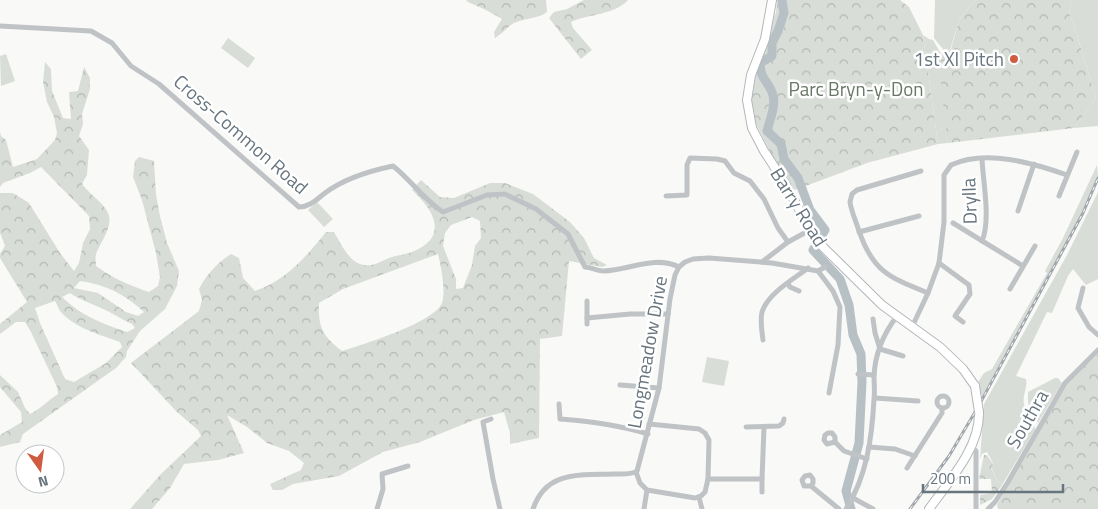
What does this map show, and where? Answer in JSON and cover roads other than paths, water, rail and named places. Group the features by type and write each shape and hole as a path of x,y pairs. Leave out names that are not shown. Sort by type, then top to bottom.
{"main road":[{"name":"Barry Road","path":"772,0 765,39 751,75 748,102 752,128 764,152 786,185 818,242 882,305 940,347 963,369 975,386 980,412 978,428 972,448"},
{"path":"929,509 972,448"}],"street":[{"name":"Cross-Common Road","path":"0,26 91,31 112,43 131,66 159,84 299,207 306,207 340,182 374,170 393,166 410,180 433,206 443,212 487,195 505,194 536,209 568,234 585,267 602,271 656,262 669,262 679,267"},
{"path":"1059,196 1077,152"},
{"path":"666,196 687,195 687,165 690,158 725,161 734,174 750,181 756,187 778,228 788,242"},
{"path":"912,327 928,293 939,263 943,233 944,172 951,165 982,159 1008,159 1034,164 1067,175"},
{"name":"Drylla","path":"982,159 986,215 985,233 982,241"},
{"path":"1018,211 1034,164"},
{"path":"921,171 861,188 853,193 850,198 850,205 866,250 882,270 900,282 928,293"},
{"path":"859,232 919,216"},
{"name":"Drylla","path":"953,223 1023,266"},
{"path":"762,262 788,242 810,230"},
{"path":"1010,289 1035,246"},
{"path":"679,267 688,260 700,258 762,262 818,271 834,291 840,307 838,345 829,393"},
{"path":"939,263 970,285 970,294 955,316 963,322"},
{"name":"Longmeadow Drive","path":"636,472 648,434 659,388 674,275 679,267"},
{"path":"818,271 825,267"},
{"path":"763,340 762,311 777,289 788,284 808,268"},
{"path":"788,284 790,288 799,291"},
{"path":"1083,288 1078,308 1089,327 1098,335"},
{"path":"587,301 587,322 617,315 668,314"},
{"path":"846,508 853,498 863,475 867,459 876,360 883,338 897,316"},
{"path":"873,319 880,349"},
{"path":"880,349 903,356"},
{"name":"Southra","path":"988,509 1008,482 1065,383 1098,350"},
{"path":"858,374 874,375"},
{"path":"620,384 659,388"},
{"path":"874,398 918,401"},
{"path":"559,404 560,419 594,422 648,434"},
{"path":"908,468 942,413 942,408"},
{"path":"491,419 484,422 500,509"},
{"path":"746,427 780,426 784,420"},
{"path":"533,509 542,492 552,483 563,477 636,472 640,483 647,490 699,497 705,492 708,479 709,440 705,433 699,429 649,424"},
{"path":"762,492 764,427"},
{"path":"835,442 844,451 867,459"},
{"path":"869,447 895,449 915,456"},
{"path":"972,448 976,450 976,509"},
{"path":"377,509 383,489 382,474 408,466"},
{"path":"708,479 762,479"},
{"path":"811,486 839,509"},
{"path":"644,509 647,490"},
{"path":"699,497 702,509"},
{"path":"853,498 873,509"}],"waterway":[{"path":"782,0 784,13 772,43 772,56 760,63 763,76 770,87 774,101 767,131 781,144 784,159 798,178 810,210 825,230 813,250 840,279 849,305 853,335 861,354 862,382 859,443 846,491 851,509"}],"railway":[{"path":"910,509 949,456 978,407 1083,213 1098,178"}],"place":[{"name":"1st XI Pitch","path":"1014,59"}],"park label":[{"name":"Parc Bryn-y-Don","path":"856,89"}]}
